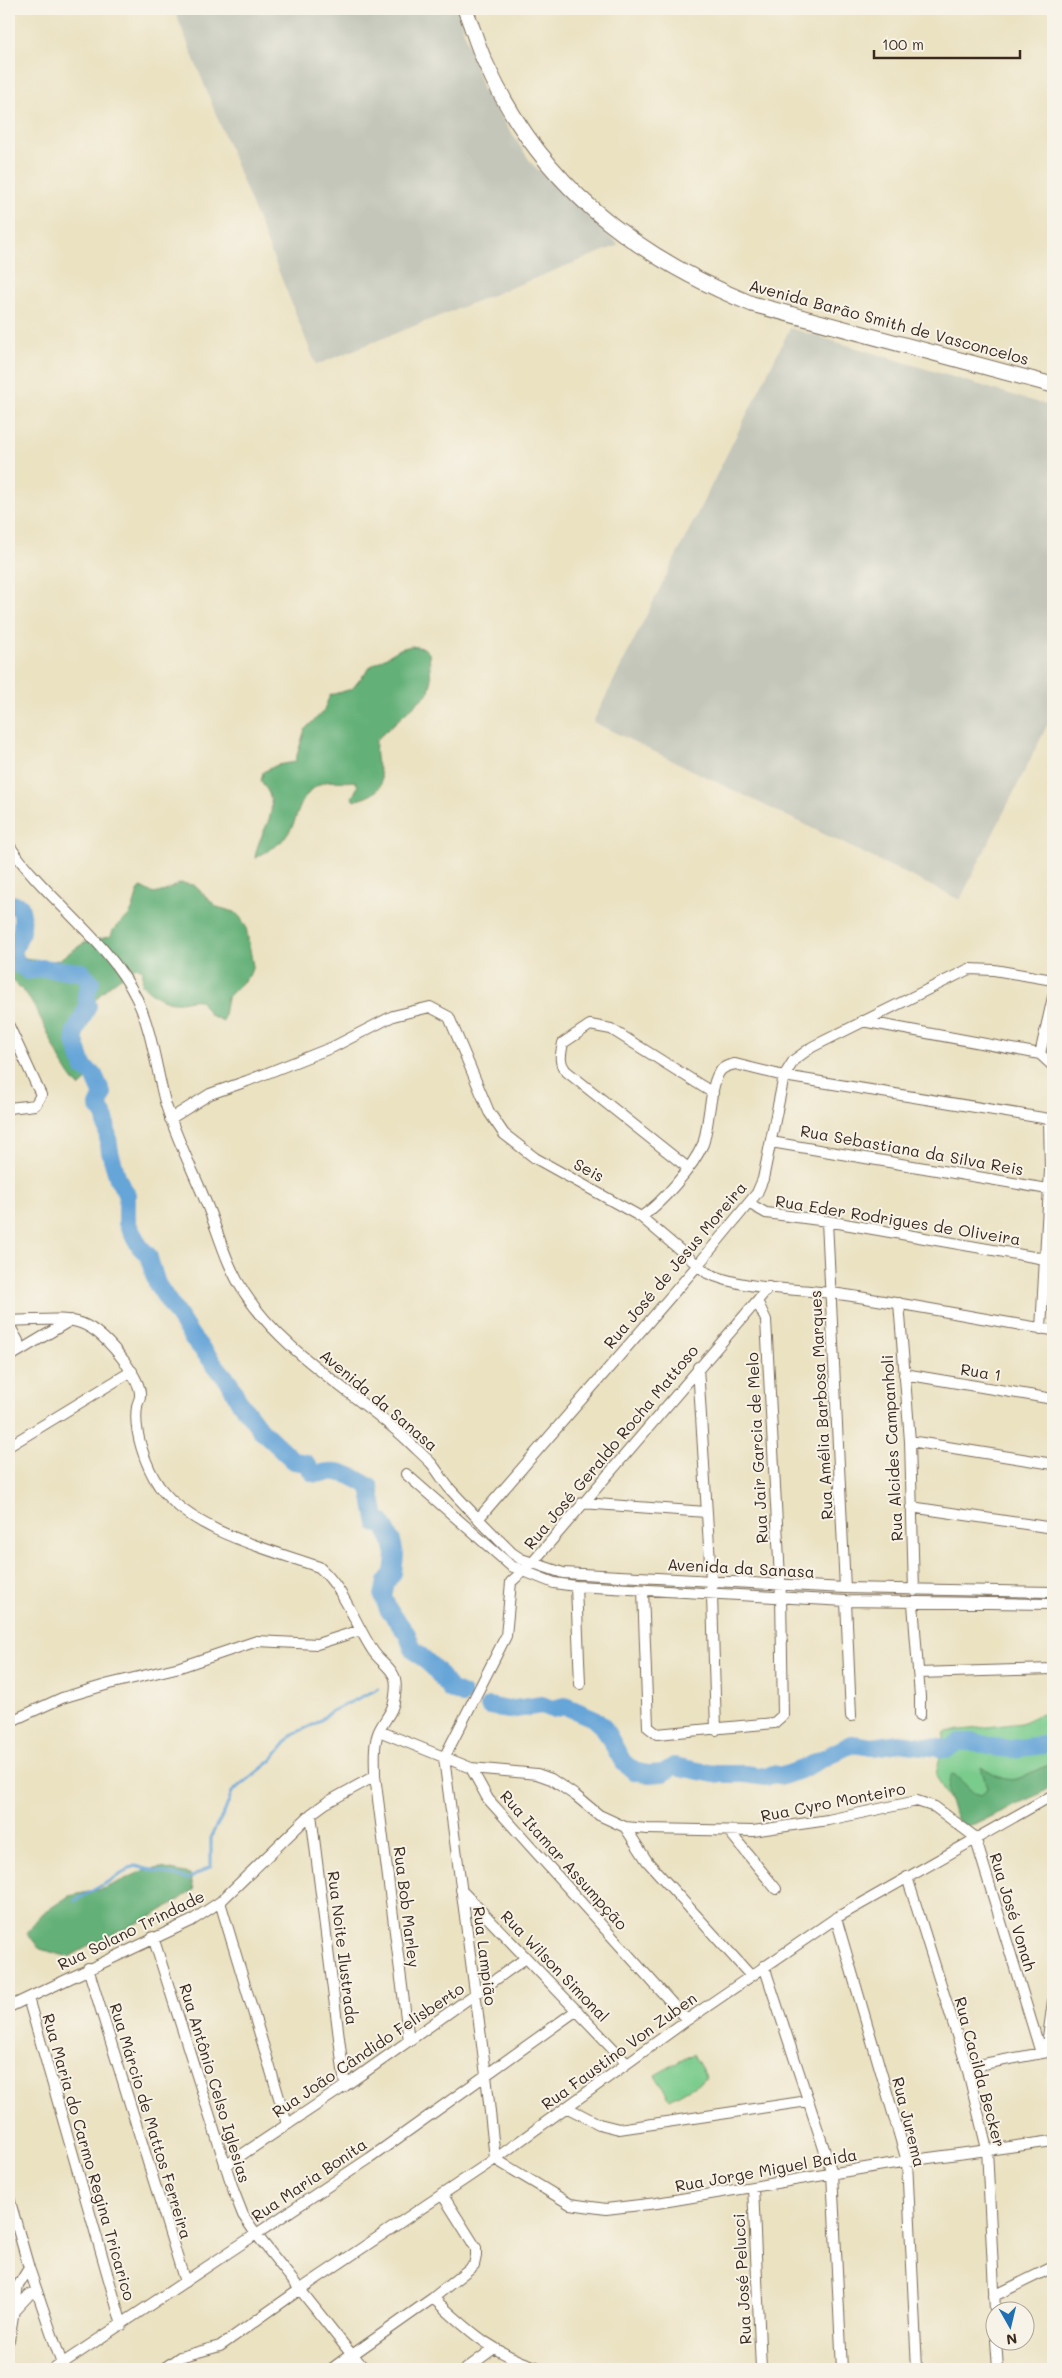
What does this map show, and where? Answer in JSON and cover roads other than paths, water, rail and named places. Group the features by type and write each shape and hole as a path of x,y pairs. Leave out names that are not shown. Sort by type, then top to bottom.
{"main road":[{"name":"Avenida Barão Smith de Vasconcelos","path":"465,9 484,62 508,106 533,144 557,175 613,228 644,250 711,288 752,304 1053,385"}],"street":[{"name":"Avenida da Sanasa","path":"9,844 54,900 95,940 119,969 132,991 146,1022 170,1118 209,1211 226,1260 245,1293 269,1324 305,1357 378,1414 414,1446 432,1464 449,1488 512,1553 521,1559 563,1573 914,1591 1053,1592"},
{"name":"Rua José de Jesus Moreira","path":"479,1518 750,1204 763,1179 784,1076 794,1060 812,1047 862,1021 969,969 994,970 1053,980"},
{"path":"1040,1054 1053,997"},
{"name":"Seis","path":"170,1118 210,1094 247,1082 333,1046 393,1016 430,1007 449,1017 489,1112 504,1134 535,1158 641,1217 697,1266 720,1278 768,1287 830,1293 899,1303 1053,1330"},
{"path":"862,1021 1040,1054 1051,1064"},
{"path":"688,1168 561,1066 560,1059 563,1043 590,1025 611,1029 713,1093"},
{"path":"9,1026 41,1095 36,1105 9,1108"},
{"path":"641,1217 653,1210 688,1168 703,1144 718,1073 728,1066 735,1064 784,1076 1049,1119 1050,1170 1041,1328"},
{"name":"Rua Sebastiana da Silva Reis","path":"771,1142 1048,1189"},
{"name":"Rua Eder Rodrigues de Oliveira","path":"750,1204 766,1213 827,1221 1045,1259"},
{"name":"Rua Amélia Barbosa Marques","path":"827,1221 845,1588"},
{"name":"Rua José Geraldo Rocha Mattoso","path":"444,1758 485,1682 506,1636 511,1582 533,1562 768,1287"},
{"name":"Rua Jair Garcia de Melo","path":"716,1730 774,1723 783,1715 781,1597 766,1320 757,1301"},
{"name":"Rua Alcides Campanholi","path":"899,1303 910,1441 914,1591"},
{"path":"9,1321 72,1320 86,1324 99,1333 132,1371 140,1396 136,1408 142,1448 147,1467 160,1487 184,1511 206,1526 319,1567 331,1578 348,1602 373,1652 393,1674 396,1685 391,1713 379,1731 471,1768 537,1774 551,1779 599,1815 625,1827 647,1861 751,1976"},
{"path":"9,1357 72,1320"},
{"path":"9,1325 18,1341 19,1351"},
{"path":"643,1590 648,1727 656,1734 716,1730 712,1594 698,1367"},
{"path":"9,1446 132,1371"},
{"name":"Rua 1","path":"904,1374 1053,1399"},
{"path":"910,1441 1053,1464"},
{"name":"Avenida da Sanasa","path":"406,1474 499,1558 524,1572 554,1583 576,1586 846,1601 1053,1604"},
{"path":"582,1503 706,1512"},
{"path":"911,1507 1053,1528"},
{"path":"576,1586 580,1684"},
{"path":"846,1601 852,1716"},
{"path":"913,1603 920,1715"},
{"path":"9,1722 62,1698 109,1684 180,1667 257,1642 317,1644 361,1630"},
{"path":"918,1673 1053,1669"},
{"name":"Rua Bob Marley","path":"379,1731 375,1753 375,1776 409,2041"},
{"name":"Rua Lampião","path":"444,1758 486,2075 495,2159"},
{"name":"Rua Itamar Assumpção","path":"471,1768 488,1799 687,2020"},
{"name":"Rua Solano Trindade","path":"9,2007 191,1920 220,1902 311,1814 326,1803 375,1776"},
{"name":"Rua Faustino Von Zuben","path":"162,2369 180,2357 213,2349 495,2159 568,2108 626,2063 836,1918 975,1837 1053,1795"},
{"name":"Rua Cyro Monteiro","path":"625,1827 753,1831 784,1828 917,1801 935,1807 975,1837"},
{"name":"Rua Noite Ilustrada","path":"311,1814 345,2086"},
{"path":"729,1831 776,1889"},
{"name":"Rua José Vonah","path":"975,1837 1047,2052"},
{"name":"Rua Cacilda Becker","path":"907,1877 966,2067 988,2149 994,2300"},
{"name":"Rua Wilson Simonal","path":"461,1890 626,2063"},
{"path":"220,1902 287,2124"},
{"name":"Rua Jurema","path":"836,1918 907,2161 917,2369"},
{"name":"Rua Antônio Celso Iglesias","path":"153,1937 225,2166 243,2215 352,2356"},
{"name":"Rua João Cândido Felisberto","path":"225,2166 345,2086 526,1958"},
{"path":"764,1966 832,2173 842,2369"},
{"name":"Rua Márcio de Mattos Ferreira","path":"88,1968 185,2282"},
{"name":"Rua Maria do Carmo Regina Tricarico","path":"28,1998 122,2325"},
{"path":"966,2067 1047,2052 1053,2001"},
{"name":"Rua Maria Bonita","path":"58,2367 370,2158 577,2010"},
{"path":"568,2108 598,2124 619,2129 808,2101"},
{"name":"Rua Jorge Miguel Baida","path":"495,2159 570,2204 606,2209 657,2204 907,2161 1053,2141"},
{"name":"Rua José Pelucci","path":"753,2187 761,2369"},
{"path":"333,2369 433,2298 474,2265 476,2248 442,2194"},
{"path":"9,2198 58,2367"},
{"path":"994,2296 1053,2267"},
{"path":"9,2340 18,2286 29,2268"},
{"path":"14,2311 29,2295 37,2291"},
{"path":"433,2298 493,2349 524,2364 543,2369"},
{"path":"466,2369 493,2349"},
{"path":"997,2350 998,2369"},
{"path":"352,2356 363,2369"}],"waterway":[{"path":"9,906 12,904 20,906 22,912 21,930 13,952 17,963 28,971 41,968 82,972 91,982 86,995 88,1006 75,1032 75,1041 84,1068 94,1075 103,1095 98,1106 105,1117 110,1152 118,1179 127,1195 127,1223 140,1247 148,1255 157,1284 192,1337 230,1383 238,1400 261,1430 294,1461 306,1463 313,1473 340,1473 351,1476 370,1487 377,1524 382,1522 392,1541 395,1555 393,1573 386,1582 383,1596 388,1609 407,1634 413,1649 435,1669 450,1689 463,1695"},
{"path":"75,1901 135,1866 189,1879 211,1866 211,1836 225,1811 232,1792 271,1761 293,1734 317,1723 330,1712 378,1689"},
{"path":"489,1706 508,1710 542,1705 552,1709 565,1706 593,1718 604,1728 623,1762 634,1771 648,1774 663,1773 674,1766 714,1774 745,1774 766,1777 773,1774 783,1776 802,1769 852,1744 873,1747 899,1743 948,1749 960,1742 976,1742 992,1747 1011,1749 1053,1742"}]}
